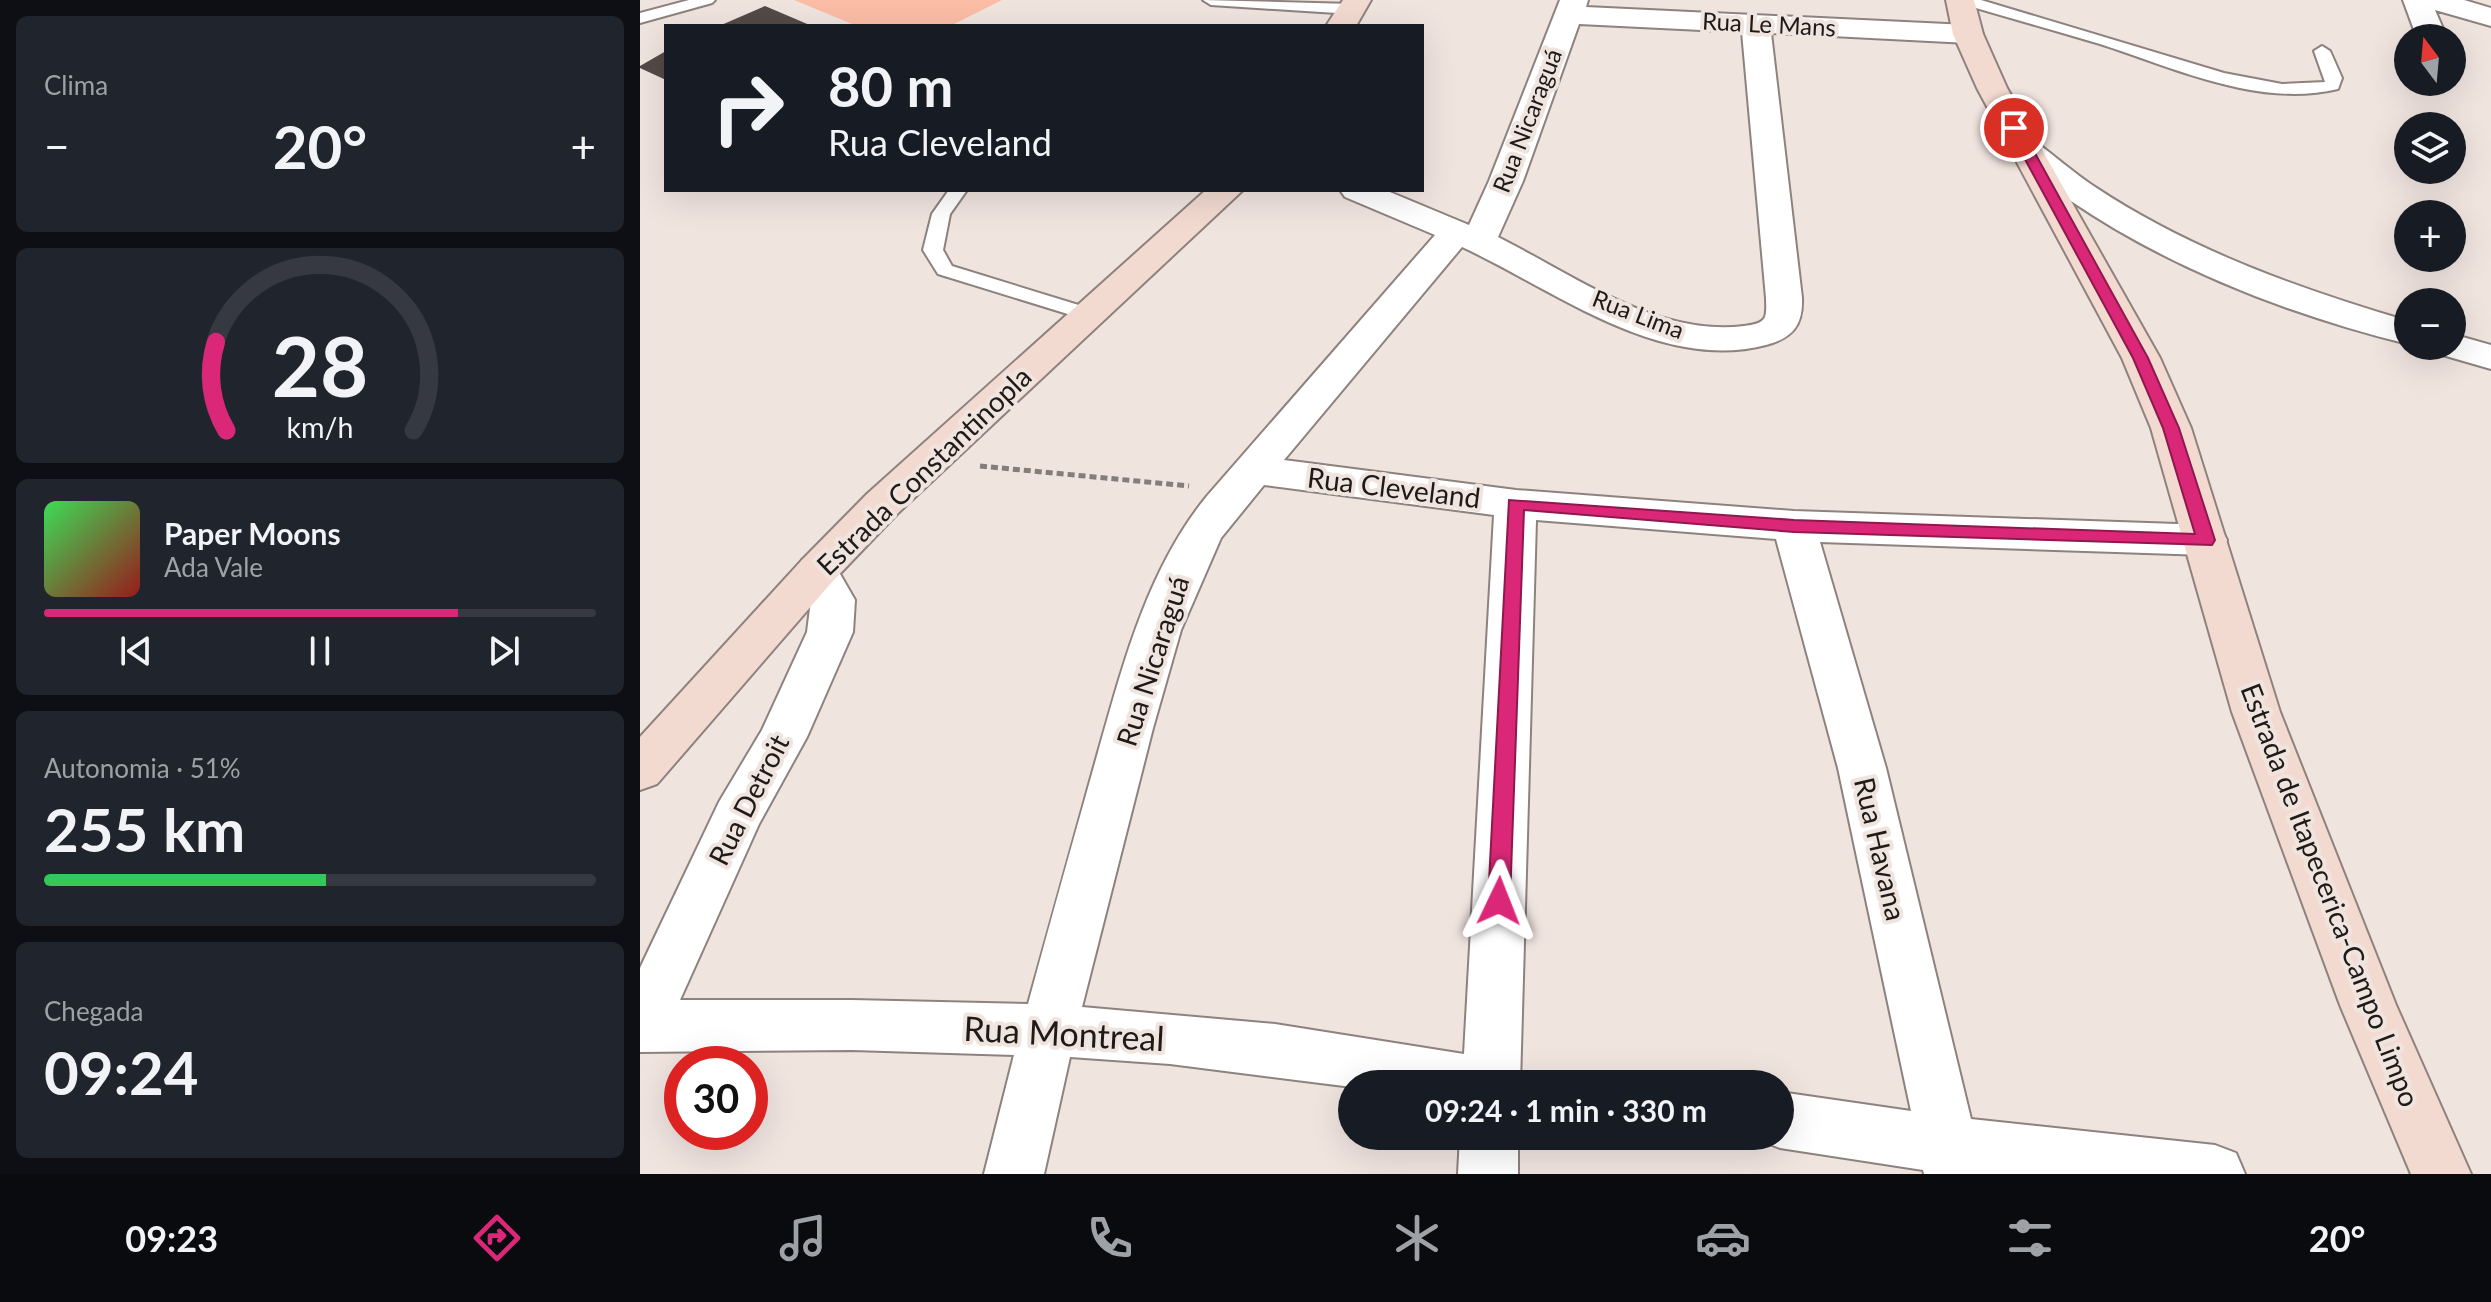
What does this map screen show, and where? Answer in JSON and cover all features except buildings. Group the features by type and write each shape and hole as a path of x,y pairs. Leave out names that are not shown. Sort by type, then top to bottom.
{"main road":[{"name":"Estrada de Itapecerica-Campo Limpo","path":"1962,0 1968,34 1992,88 2141,358 2171,428 2256,712 2368,1005 2441,1174"},
{"name":"Estrada Constantinopla","path":"640,770 817,571 928,462 1224,192"}],"street":[{"path":"2417,0 2426,24"},
{"path":"2433,0 2491,17"},
{"name":"Rua Le Mans","path":"1572,7 1756,26 1968,34"},
{"name":"Rua Nicaraguá","path":"1014,1174 1047,1030 1159,628 1178,579 1200,537 1355,345 1468,237 1572,7"},
{"name":"Rua Lima","path":"1362,192 1468,237 1649,325 1719,340 1747,338 1777,328 1784,320 1784,298 1756,26"},
{"path":"2025,149 2083,193 2193,254 2265,287 2394,328"},
{"path":"2466,350 2491,357"},
{"name":"Rua Cleveland","path":"1244,480 1794,526 2206,540"},
{"path":"1492,1070 1516,504"},
{"name":"Rua Havana","path":"1794,526 1862,768 1951,1159"},
{"name":"Rua Detroit","path":"640,1026 737,817 783,737 830,632 833,600 817,571"},
{"name":"Rua Montreal","path":"640,1026 787,1023 1047,1030 1250,1047 1417,1070"},
{"path":"1794,1123 1951,1159 2215,1174"},
{"path":"1488,1174 1489,1150"}],"lane":[{"path":"640,18 707,0"},
{"path":"1211,0 1350,12"},
{"path":"1962,0 2239,82 2290,90 2321,89 2332,85 2334,78 2322,51"},
{"path":"957,192 941,214 933,250 945,270 1091,315"}],"path":[{"path":"928,462 1244,480"}],"shaded area":[{"path":"794,0 1002,0 954,24 852,24"}],"route":[{"path":"1499,901 1516,504 1794,526 2206,540 2171,428 2141,358 2014,128"}]}
